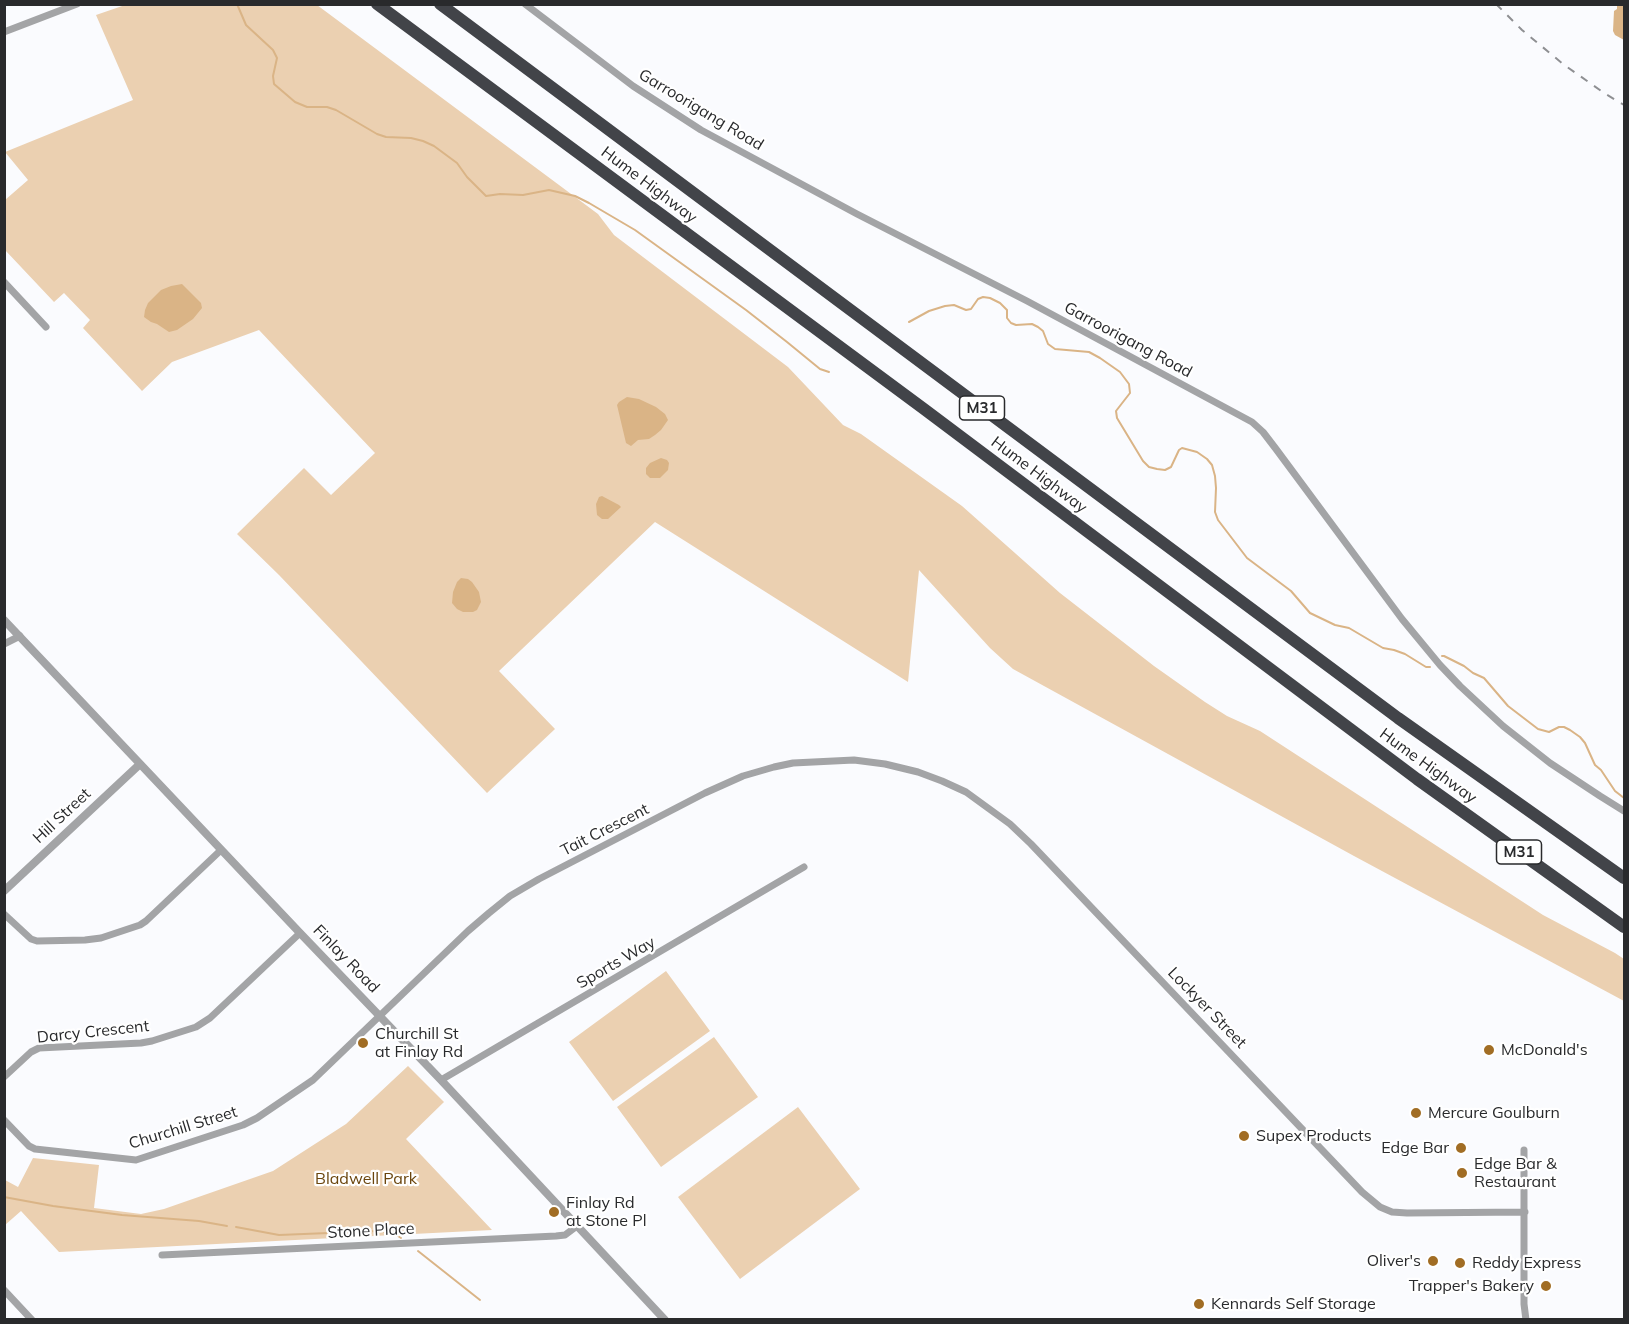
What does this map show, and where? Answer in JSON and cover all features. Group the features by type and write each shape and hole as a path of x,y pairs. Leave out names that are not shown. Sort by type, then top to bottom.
{"highway":[{"name":"Hume Highway","path":"377,4 924,409 1407,772 1624,926"},
{"name":"Hume Highway","path":"440,4 1398,718 1624,878"}],"street":[{"path":"4,32 77,4"},
{"name":"Garroorigang Road","path":"525,4 649,98 701,130 1252,422 1269,440 1402,619 1460,686 1503,726 1550,764 1624,811"},
{"path":"4,282 46,327"},
{"name":"Finlay Road","path":"4,620 441,1080 663,1318"},
{"path":"4,644 20,636"},
{"name":"Tait Crescent","path":"381,1017 468,931 510,896 538,879 705,793 743,776 774,767 855,760 885,764"},
{"name":"Hill Street","path":"4,891 140,764"},
{"name":"Lockyer Street","path":"885,764 918,772 966,792 1010,824 1031,843 1362,1192 1380,1207 1392,1212 1407,1214 1525,1212"},
{"path":"4,914 31,939 37,941 100,938 146,921 221,850"},
{"name":"Sports Way","path":"441,1080 804,867"},
{"name":"Darcy Crescent","path":"4,1077 31,1052 39,1048 141,1043 196,1027 210,1018 300,933"},
{"name":"Churchill Street","path":"4,1120 29,1146 35,1149 136,1160 243,1125 257,1118 313,1080 381,1017"},
{"path":"1524,1150 1524,1304 1526,1320"},
{"name":"Stone Place","path":"162,1255 556,1236 565,1235 577,1226"},
{"path":"4,1290 32,1320"}],"green space":[{"path":"128,4 317,5 598,214 614,235 788,367 843,425 861,434 962,506 1060,593 1154,666 1205,702 1227,716 1260,731 1543,915 1624,959 1624,1001 1013,669 990,648 919,570 908,682 655,522 499,671 555,729 487,793 237,534 304,468 331,495 375,453 259,330 172,362 142,391 83,328 90,320 64,293 54,302 5,250 5,200 28,180 5,152 133,100 96,15"},
{"path":"666,971 710,1031 613,1101 569,1042"},
{"path":"714,1037 758,1097 661,1167 617,1107"},
{"name":"Bladwell Park","path":"408,1066 444,1102 406,1139 492,1230 59,1252 21,1211 5,1225 5,1180 18,1187 33,1158 99,1165 94,1208 141,1214 164,1209 273,1171 346,1124"},
{"path":"798,1107 860,1189 740,1279 678,1197"}],"shaded area":[{"path":"1617,5 1624,5 1624,40 1615,35 1613,31 1614,11"},
{"path":"182,284 201,303 202,308 193,319 177,330 169,332 144,317 148,303 161,290"},
{"path":"627,397 639,399 656,407 665,414 668,420 655,435 649,439 638,440 631,446 626,443 617,405"},
{"path":"661,458 669,463 668,470 660,478 650,478 646,474 646,468 650,463"},
{"path":"602,496 621,507 608,519 602,519 597,515 596,504"},
{"path":"461,578 472,582 479,592 481,602 477,610 473,612 463,612 452,603 453,592"}],"waterway":[{"path":"237,4 246,25 273,50 277,58 273,76 274,84 295,102 307,107 327,107 336,110 386,137 411,138 434,146 457,163 486,196 523,195 549,190 575,196 589,203 635,230 746,310 820,369 829,372"},
{"path":"909,322 929,311 945,306 954,305 966,310 971,309 978,299 990,298 1007,310 1007,318 1011,323 1032,324 1038,327 1043,331 1048,344 1055,349 1089,352 1100,358 1120,372 1129,384 1130,393 1116,411 1117,418 1149,467 1165,470 1171,467 1182,448 1197,452 1207,459 1212,465 1215,476 1215,512 1218,520 1247,558 1291,591 1310,613 1335,625 1349,628 1383,648 1405,654 1426,667 1430,667"},
{"path":"1442,656 1484,678 1508,706 1538,729 1549,732 1564,727 1580,737 1595,765 1615,791 1624,798"},
{"path":"4,1197 122,1215 199,1221 227,1226"},
{"path":"236,1227 279,1235 378,1231 395,1234 401,1238"},
{"path":"418,1251 480,1300"}],"railway":[{"path":"1496,4 1522,30 1563,64 1624,105"}],"place":[{"name":"Churchill St at Finlay Rd","path":"363,1043"},
{"name":"McDonald's","path":"1489,1050"},
{"name":"Mercure Goulburn","path":"1416,1113"},
{"name":"Supex Products","path":"1244,1136"},
{"name":"Edge Bar","path":"1461,1148"},
{"name":"Edge Bar & Restaurant","path":"1462,1173"},
{"name":"Finlay Rd at Stone Pl","path":"554,1212"},
{"name":"Oliver's","path":"1433,1261"},
{"name":"Reddy Express","path":"1460,1263"},
{"name":"Trapper's Bakery","path":"1546,1286"},
{"name":"Kennards Self Storage","path":"1199,1304"}]}
